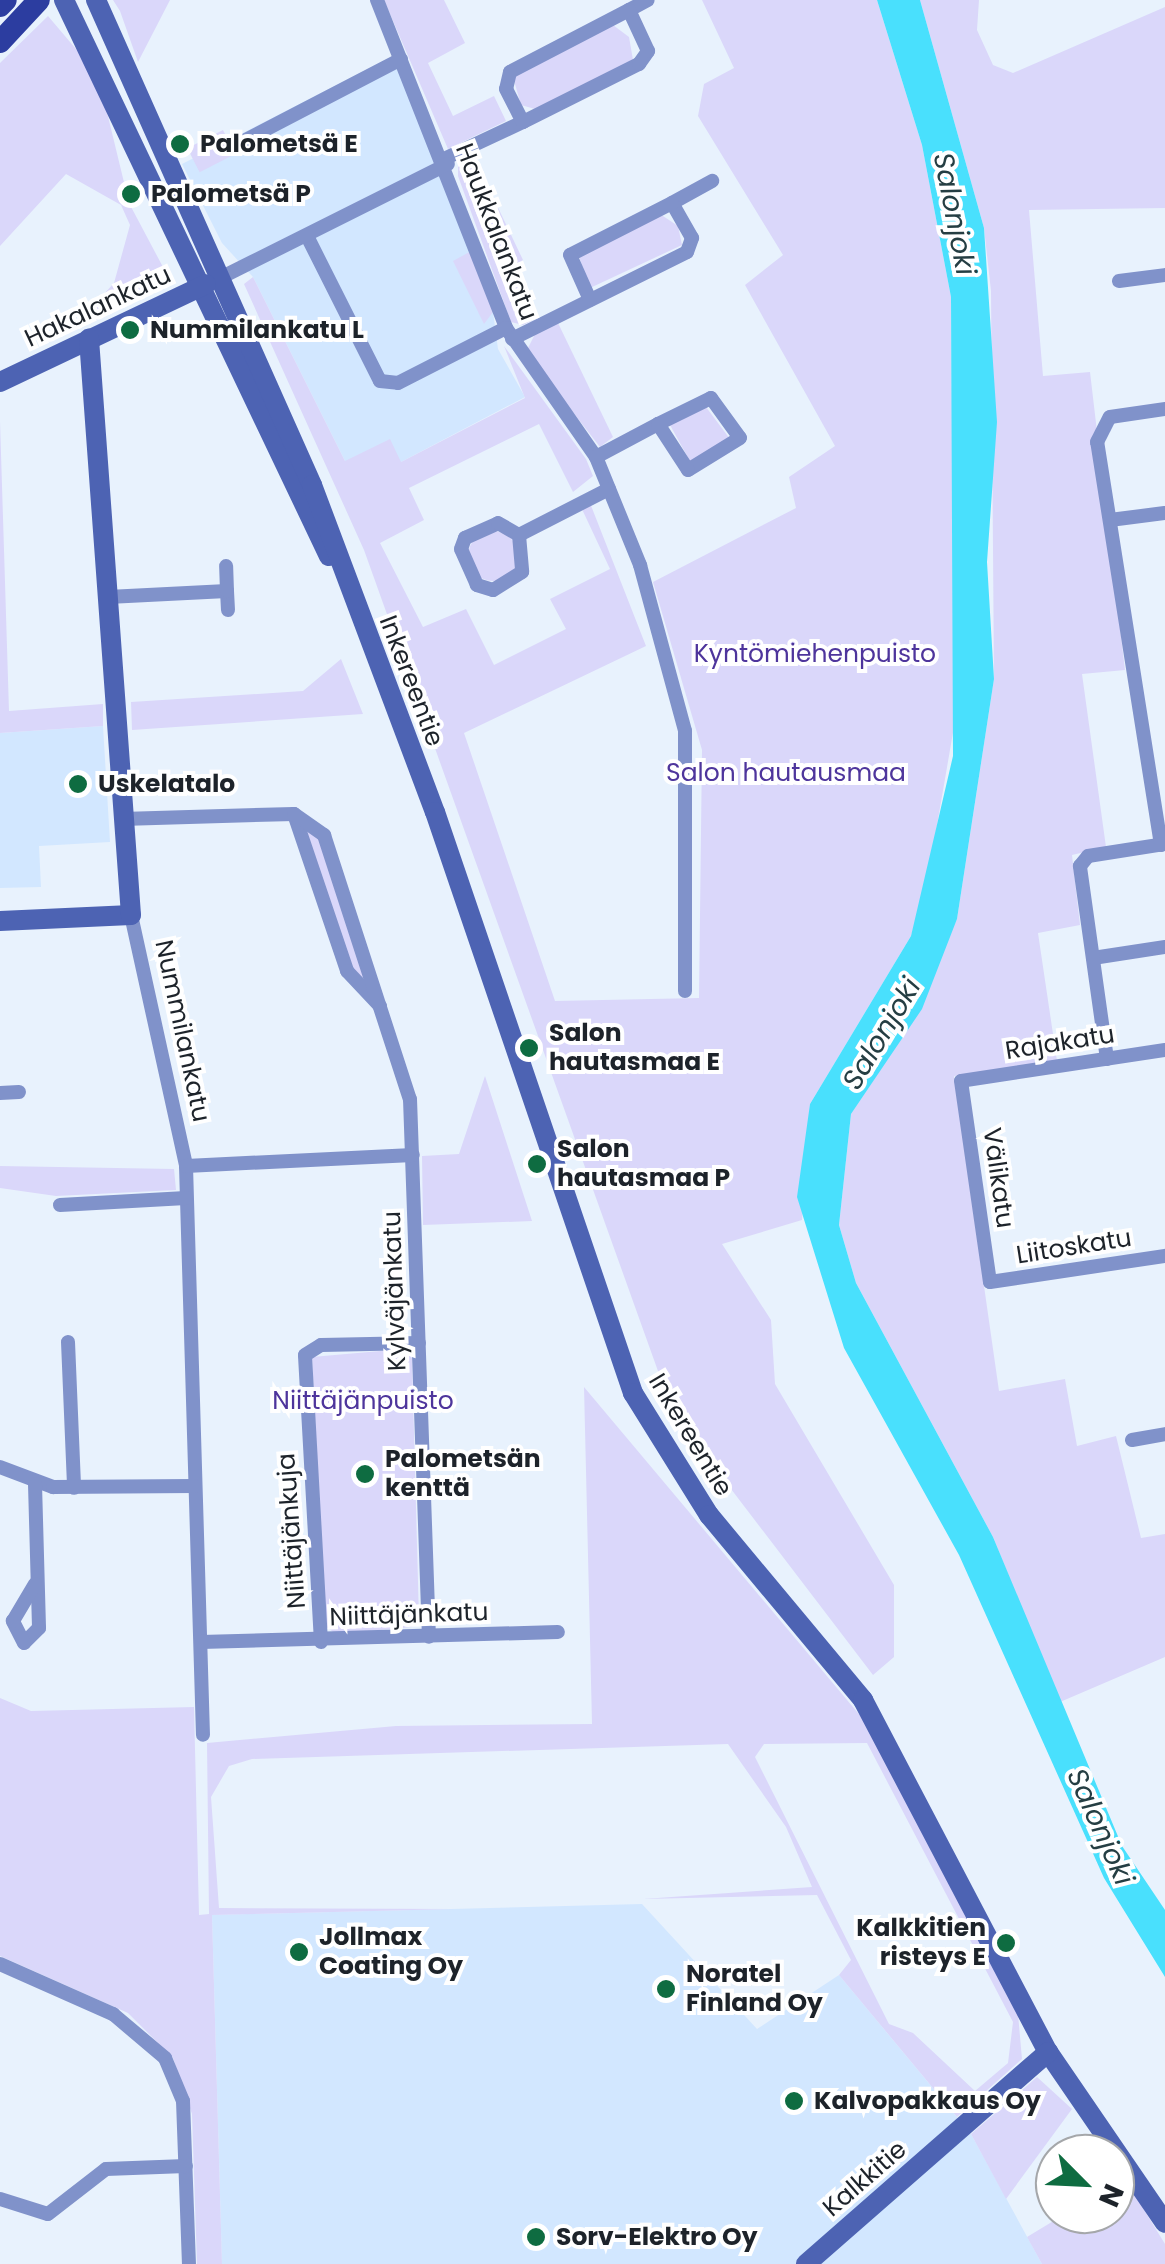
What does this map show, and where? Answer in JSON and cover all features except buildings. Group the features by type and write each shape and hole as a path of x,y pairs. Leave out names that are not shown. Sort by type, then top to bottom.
{"main road":[{"path":"0,6 6,0"},
{"path":"0,42 39,0"}],"street":[{"name":"Inkereentie","path":"64,0 98,56 196,288 346,583"},
{"name":"Inkereentie","path":"96,0 346,583 435,812 633,1393 709,1515 863,1700 1048,2052 1165,2223"},
{"name":"Haukkalankatu","path":"377,0 447,161 509,334 596,457 685,731 685,991"},
{"path":"523,122 506,89 510,72 648,0"},
{"path":"218,279 645,59 629,10"},
{"path":"236,144 402,59"},
{"path":"590,300 570,255 712,181"},
{"path":"307,236 380,380 398,382 590,300 687,252 692,238 672,202"},
{"path":"1119,281 1165,275"},
{"name":"Hakalankatu","path":"0,382 218,279"},
{"name":"Nummilankatu","path":"89,339 131,915 186,1166 203,1735"},
{"path":"596,457 658,424 711,398 740,438 688,470 658,424"},
{"path":"1107,1059 1084,858 1163,844 1098,430 1110,418 1165,409"},
{"path":"519,535 609,489"},
{"path":"1110,520 1165,513"},
{"path":"498,523 519,535 522,572 493,590 477,586 465,538 498,523"},
{"path":"226,566 228,610"},
{"path":"108,597 227,591"},
{"path":"122,819 294,814"},
{"name":"Kylväjänkatu","path":"294,814 347,971 382,1008"},
{"name":"Kylväjänkatu","path":"294,814 324,835 410,1100 429,1637"},
{"path":"0,920 131,915"},
{"path":"1093,958 1165,947"},
{"name":"Rajakatu","path":"961,1081 1165,1050"},
{"name":"Välikatu","path":"961,1081 990,1282"},
{"path":"0,1093 18,1092"},
{"path":"186,1166 413,1156"},
{"path":"60,1205 186,1198"},
{"name":"Liitoskatu","path":"990,1282 1165,1256"},
{"path":"68,1342 74,1488"},
{"name":"Niittäjänkuja","path":"321,1642 305,1355 321,1345 419,1343"},
{"path":"1132,1440 1165,1434"},
{"path":"0,1467 34,1484 74,1488 194,1486"},
{"path":"34,1484 35,1584"},
{"name":"Niittäjänkatu","path":"201,1642 321,1642 558,1632"},
{"path":"0,1964 113,2014 153,2044 183,2102 189,2264"},
{"name":"Kalkkitie","path":"806,2264 1048,2052"},
{"path":"0,2199 48,2214 106,2169 186,2166"}],"shaded area":[{"path":"395,55 493,312 498,349 525,397 401,462 345,461 253,277 222,243 182,164"},
{"path":"103,726 110,842 39,846 41,887 0,888 0,733"},
{"path":"642,1904 757,2029 839,1975 971,2134 1042,2264 222,2264 212,1915"}],"green space":[{"path":"113,0 170,0 138,62 120,11"},
{"path":"384,0 444,0 465,43 428,63 453,116 494,96 506,121 448,149"},
{"name":"Kyntömiehenpuisto","path":"702,0 877,0 922,145 951,297 955,721 927,883 911,936 810,1104 802,1220 722,1244 771,1320 775,1384 894,1585 894,1657 873,1675 673,1413 364,550 244,284 253,277 345,461 390,439 401,462 525,398 504,346 586,459 593,476 573,492 539,424 409,488 424,520 380,543 423,627 466,609 494,665 566,629 550,599 610,569 581,507 590,503 646,646 464,733 555,1001 699,998 702,750 653,582 796,508 789,477 835,446 745,285 783,255 698,116 704,84 734,68"},
{"path":"920,0 979,0 977,30 993,65 1013,73 1165,7 1165,208 1029,210 1043,376 1090,372 1125,670 1082,674 1106,847 1072,855 1080,925 1038,933 1057,1061 954,1076 999,1391 1065,1379 1077,1446 1116,1436 1141,1538 1165,1534 1165,1657 1060,1702 993,1537 856,1283 839,1225 851,1114 901,1038 957,919 994,679 991,291 984,228"},
{"path":"48,16 98,75 129,203 164,269 159,283 96,320 92,307 114,283 130,225 121,205 66,174 0,246 0,63"},
{"path":"613,25 629,37 633,60 535,109 521,105 513,77"},
{"path":"223,130 235,154 200,172 187,148"},
{"path":"472,153 523,260 514,265 539,317 523,325 511,322 458,176 458,163"},
{"path":"660,214 678,226 682,245 590,288 578,254"},
{"path":"473,250 493,312 484,324 453,261"},
{"path":"558,323 613,437 600,447 526,352 536,332"},
{"path":"706,407 730,439 691,463 670,425"},
{"path":"0,421 9,711 103,704 103,726 0,733"},
{"path":"493,531 511,538 518,556 511,574 493,581 475,574 468,556 475,538"},
{"path":"341,659 363,714 132,730 131,702 303,691"},
{"path":"294,814 317,824 382,1008 356,984"},
{"path":"485,1076 532,1221 423,1225 422,1156 459,1154"},
{"path":"0,1166 174,1169 176,1190 56,1196 0,1188"},
{"name":"Niittäjänpuisto","path":"403,1349 412,1358 419,1619 412,1627 336,1634 325,1626 312,1357"},
{"path":"584,1387 863,1719 1018,2014 1022,2059 957,2117 839,1975 851,1960 817,1895 643,1899 812,1887 786,1827 728,1744 252,1759 229,1766 211,1797 219,1908 454,1909 212,1915 222,2264 197,2264 192,2114 173,2058 128,2013 0,1956 0,1698 31,1711 194,1707 199,1915 209,1914 207,1743 396,1726 592,1724","holes":["867,1743 1013,2022 1008,2063 975,2091 913,2033 889,2024 755,1757 764,1744"]},
{"path":"1037,2077 1072,2109 1054,2134 1035,2134 1035,2159 1006,2199 971,2134"},
{"path":"1135,2195 1165,2244 1165,2264 1042,2264 1027,2237 1035,2232 1135,2234"}],"water":[{"name":"Salonjoki","path":"877,0 920,0 984,228 997,422 987,562 994,679 957,919 922,1009 851,1114 839,1225 856,1283 993,1537 1122,1846 1165,1910 1165,1977 1104,1878 959,1555 844,1348 797,1197 810,1104 911,936 953,756 951,297 922,145"}],"place":[{"name":"Palometsä E","path":"180,144"},
{"name":"Palometsä P","path":"131,194"},
{"name":"Nummilankatu L","path":"130,330"},
{"name":"Uskelatalo","path":"78,784"},
{"name":"Salon hautasmaa E","path":"529,1048"},
{"name":"Salon hautasmaa P","path":"537,1164"},
{"name":"Palometsän kenttä","path":"365,1474"},
{"name":"Kalkkitien risteys E","path":"1006,1943"},
{"name":"Jollmax Coating Oy","path":"299,1952"},
{"name":"Noratel Finland Oy","path":"666,1989"},
{"name":"Kalvopakkaus Oy","path":"794,2101"},
{"name":"Sorv-Elektro Oy","path":"536,2237"}],"park label":[{"name":"Salon hautausmaa","path":"786,773"}]}
